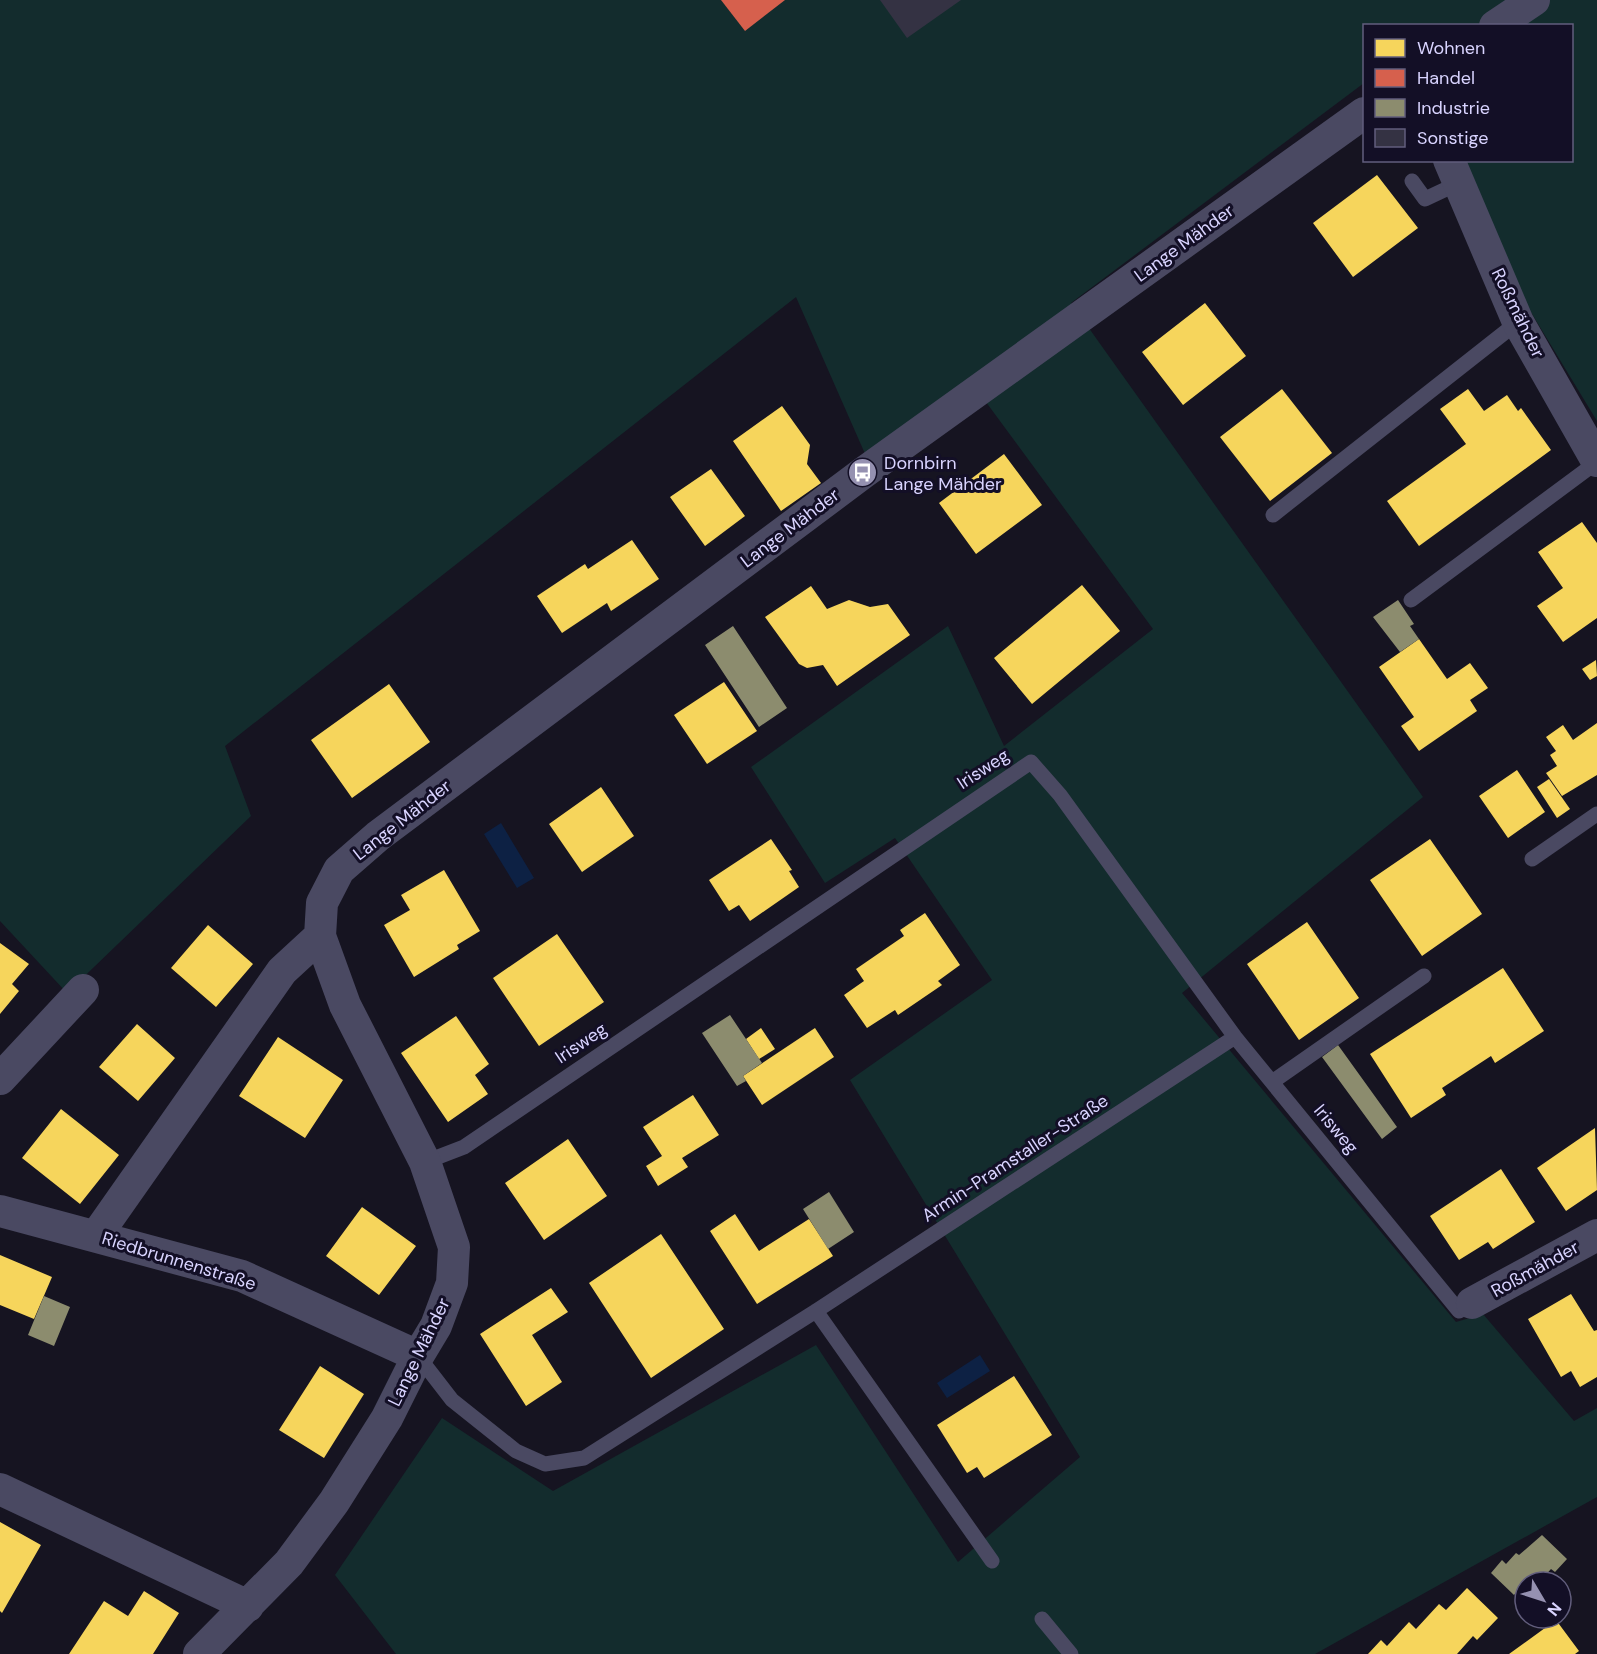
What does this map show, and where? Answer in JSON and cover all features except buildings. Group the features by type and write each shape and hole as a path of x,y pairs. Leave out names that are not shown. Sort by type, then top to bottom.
{"street":[{"path":"1498,24 1534,0"},
{"name":"Lange Mähder","path":"199,1654 289,1563 334,1502 387,1418 436,1326 452,1283 454,1246 425,1162 345,1005 320,936 322,903 339,870 378,836 863,473 1363,114"},
{"name":"Roßmähder","path":"1454,172 1518,322 1597,461"},
{"path":"96,1236 282,971 320,936"},
{"path":"0,1078 83,990"},
{"name":"Riedbrunnenstraße","path":"0,1211 242,1276 418,1356"},
{"name":"Roßmähder","path":"1472,1303 1597,1235"},
{"path":"0,1489 248,1606"}],"lane":[{"path":"1412,181 1425,199 1454,172"},
{"path":"1273,515 1518,322"},
{"path":"1411,600 1597,461"},
{"name":"Irisweg","path":"425,1162 464,1147 1031,762 1060,795 1235,1037 1272,1083 1459,1311 1472,1303"},
{"path":"1532,859 1597,814"},
{"path":"1272,1083 1424,976"},
{"name":"Armin-Pramstaller-Straße","path":"418,1356 452,1400 516,1451 545,1464 584,1458 816,1311 1235,1037"},
{"path":"816,1311 992,1562"},
{"path":"1042,1619 1071,1654"}],"green space":[{"path":"0,0 1597,0 1597,421 1440,162 1573,162 1573,24 1363,24 1363,84 1071,303 1423,797 1182,993 1456,1322 1483,1314 1574,1421 1597,1408 1597,1497 1315,1654 396,1654 335,1575 442,1418 553,1491 816,1345 958,1562 1080,1457 850,1080 992,980 895,838 825,883 751,767 948,626 1004,746 1153,629 969,379 866,456 796,297 225,746 251,816 67,993 0,921"}],"water":[{"path":"501,823 534,878 517,888 484,834"},
{"path":"980,1355 990,1371 947,1398 937,1383"}],"place":[{"name":"Dornbirn Lange Mähder","path":"863,473"}]}
